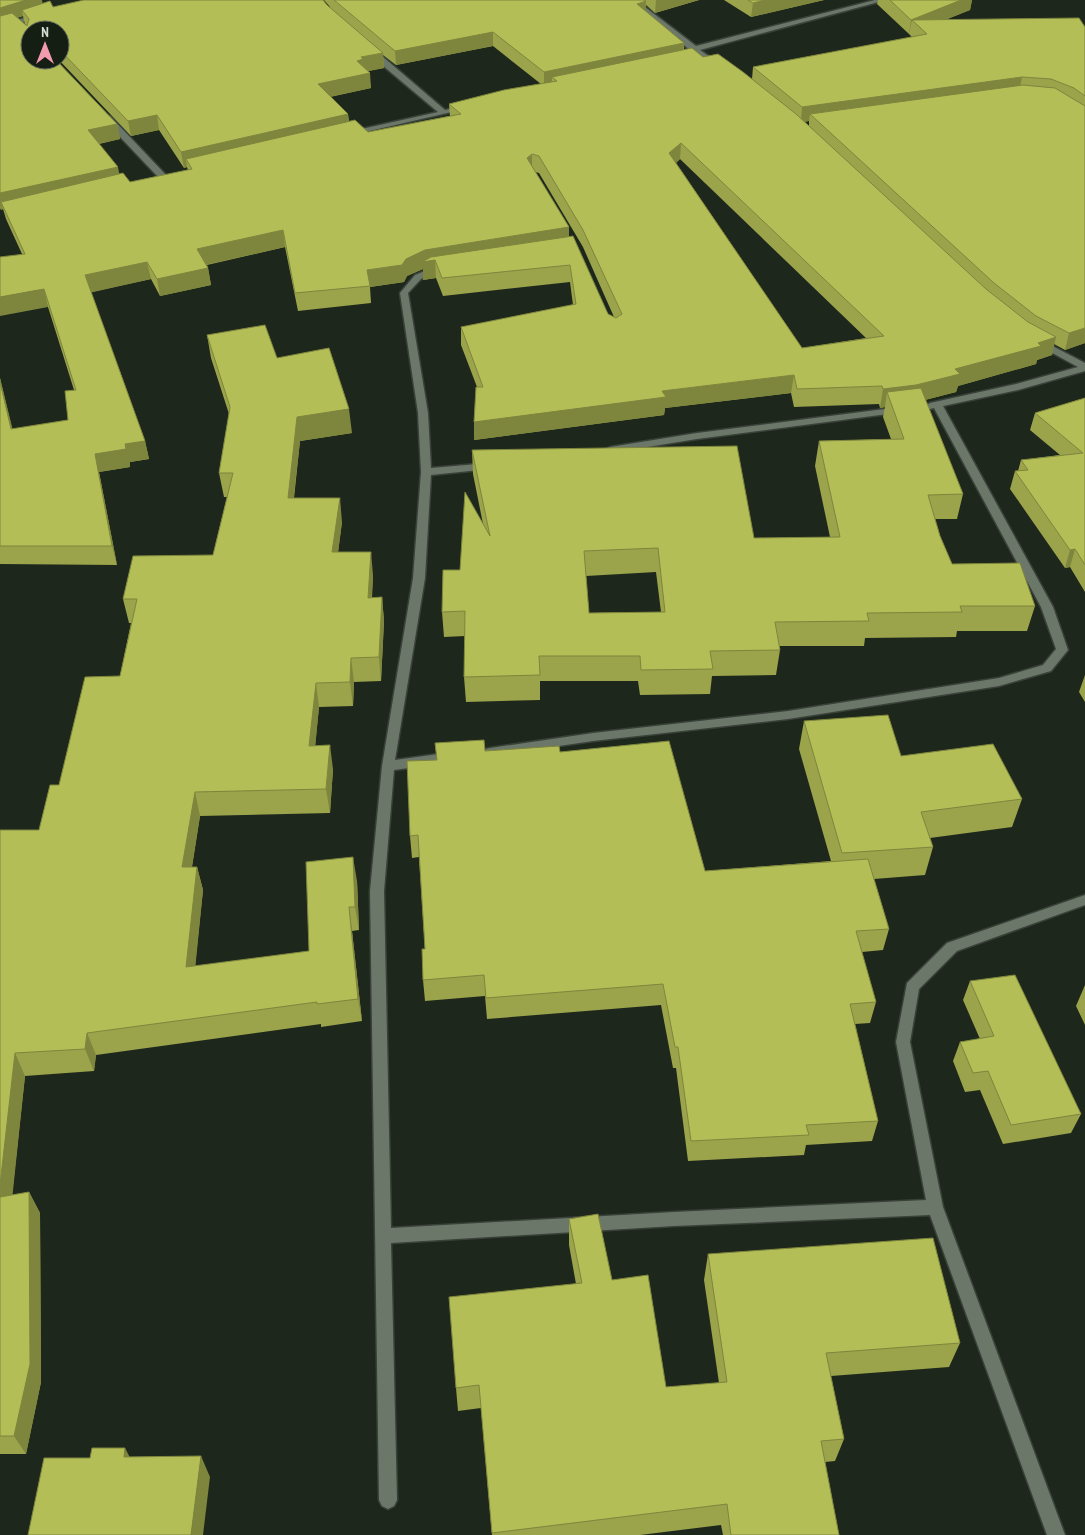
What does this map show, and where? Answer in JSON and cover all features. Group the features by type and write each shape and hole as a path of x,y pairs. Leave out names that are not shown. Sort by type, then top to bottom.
{"street":[{"path":"632,0 704,57 721,68"},
{"path":"694,49 883,0"},
{"path":"0,27 51,12"},
{"path":"16,22 20,27"},
{"path":"369,49 443,112"},
{"path":"695,59 704,57"},
{"path":"347,135 472,106"},
{"path":"104,115 163,177"},
{"path":"153,179 172,174"},
{"path":"388,1500 377,891 388,766 419,578 426,472 423,412 404,292 411,280 429,271 448,268"},
{"path":"1028,336 1085,367"},
{"path":"599,452 697,436 937,404 1018,387 1085,367"},
{"path":"388,766 593,737 788,715 999,682 1047,668 1062,650 1047,607 937,404"},
{"path":"426,472 502,465"},
{"path":"1056,1535 935,1207 904,1042 912,987 952,948 1085,900"},
{"path":"383,1236 674,1219 935,1207"}],"building":[{"path":"0,0 26,0 0,8"},
{"path":"84,0 323,0 383,53 361,57 363,59 357,61 370,73 318,84 348,114 181,152 157,115 128,121 70,60 70,20 29,20 22,10 50,1 53,7"},
{"path":"334,0 644,0 646,1 637,4 684,43 544,72 493,32 395,51"},
{"path":"748,0 765,0 753,3"},
{"path":"890,0 961,0 911,20"},
{"path":"12,13 20,20 20,70 66,70 117,124 88,130 118,167 0,193 0,16"},
{"path":"1079,18 1085,27 1085,96 1074,88 1051,79 1022,77 802,107 753,67 927,34 912,20"},
{"path":"692,48 703,57 718,54 796,114 986,289 1028,322 1056,337 1038,343 1041,346 955,369 960,374 916,385 883,389 882,386 797,389 794,375 662,391 666,397 474,422 476,387 483,387 461,327 576,304 570,265 442,278 435,260 422,262 431,257 573,236 608,314 616,318 622,314 583,230 539,156 532,154 527,158 569,227 425,250 406,259 402,265 367,270 370,286 295,293 283,230 197,249 208,268 157,279 147,262 85,275 145,441 125,444 126,449 95,454 112,546 0,546 0,382 11,429 68,420 65,391 76,390 44,289 0,297 0,257 25,254 1,202 123,173 130,182 192,169 186,159 355,120 368,132 461,114 449,104 504,90 557,81 552,77","holes":["681,143 884,336 802,348 669,153"]},
{"path":"1023,85 1055,88 1085,106 1085,328 1069,333 1036,316 994,283 810,114"},
{"path":"265,325 277,358 329,348 349,409 297,417 288,498 340,498 332,552 371,552 368,598 382,597 379,657 351,658 350,682 316,683 309,746 330,745 326,789 195,792 182,867 197,867 186,967 309,951 306,862 353,857 355,907 349,907 358,999 317,1004 317,1002 87,1033 85,1049 15,1053 0,1185 0,830 39,830 50,785 59,785 85,677 120,676 137,599 123,599 133,556 213,555 233,473 219,473 230,407 207,335"},
{"path":"921,388 963,494 928,495 940,536 952,564 1020,563 1035,606 960,606 962,612 867,613 869,621 775,622 780,650 710,651 713,669 641,670 640,656 539,656 540,675 464,677 465,611 442,612 443,570 460,570 465,492 490,536 472,450 737,446 754,538 840,537 819,441 904,439 887,392","holes":["658,548 665,612 589,613 584,551"]},
{"path":"1085,398 1085,565 1075,549 1070,550 1015,471 1028,470 1021,460 1083,453 1035,413"},
{"path":"888,715 901,756 993,744 1022,799 921,812 933,847 842,853 804,721"},
{"path":"484,740 485,751 559,746 560,752 669,741 705,871 868,859 889,929 856,931 876,1002 850,1004 878,1121 806,1125 809,1135 691,1141 678,1047 675,1047 663,984 486,998 484,975 423,980 422,949 425,949 418,835 410,836 407,761 437,760 435,743"},
{"path":"1015,975 1081,1114 1011,1125 988,1071 973,1073 960,1042 994,1036 970,981"},
{"path":"29,1192 30,1364 14,1436 0,1436 0,1197"},
{"path":"598,1214 612,1280 648,1275 666,1387 727,1382 708,1254 933,1238 960,1343 826,1353 844,1439 821,1441 839,1535 731,1535 727,1504 492,1533 479,1385 456,1388 449,1297 582,1283 569,1219"},
{"path":"92,1448 125,1448 124,1457 201,1456 191,1535 28,1535 44,1458 90,1458"}]}
